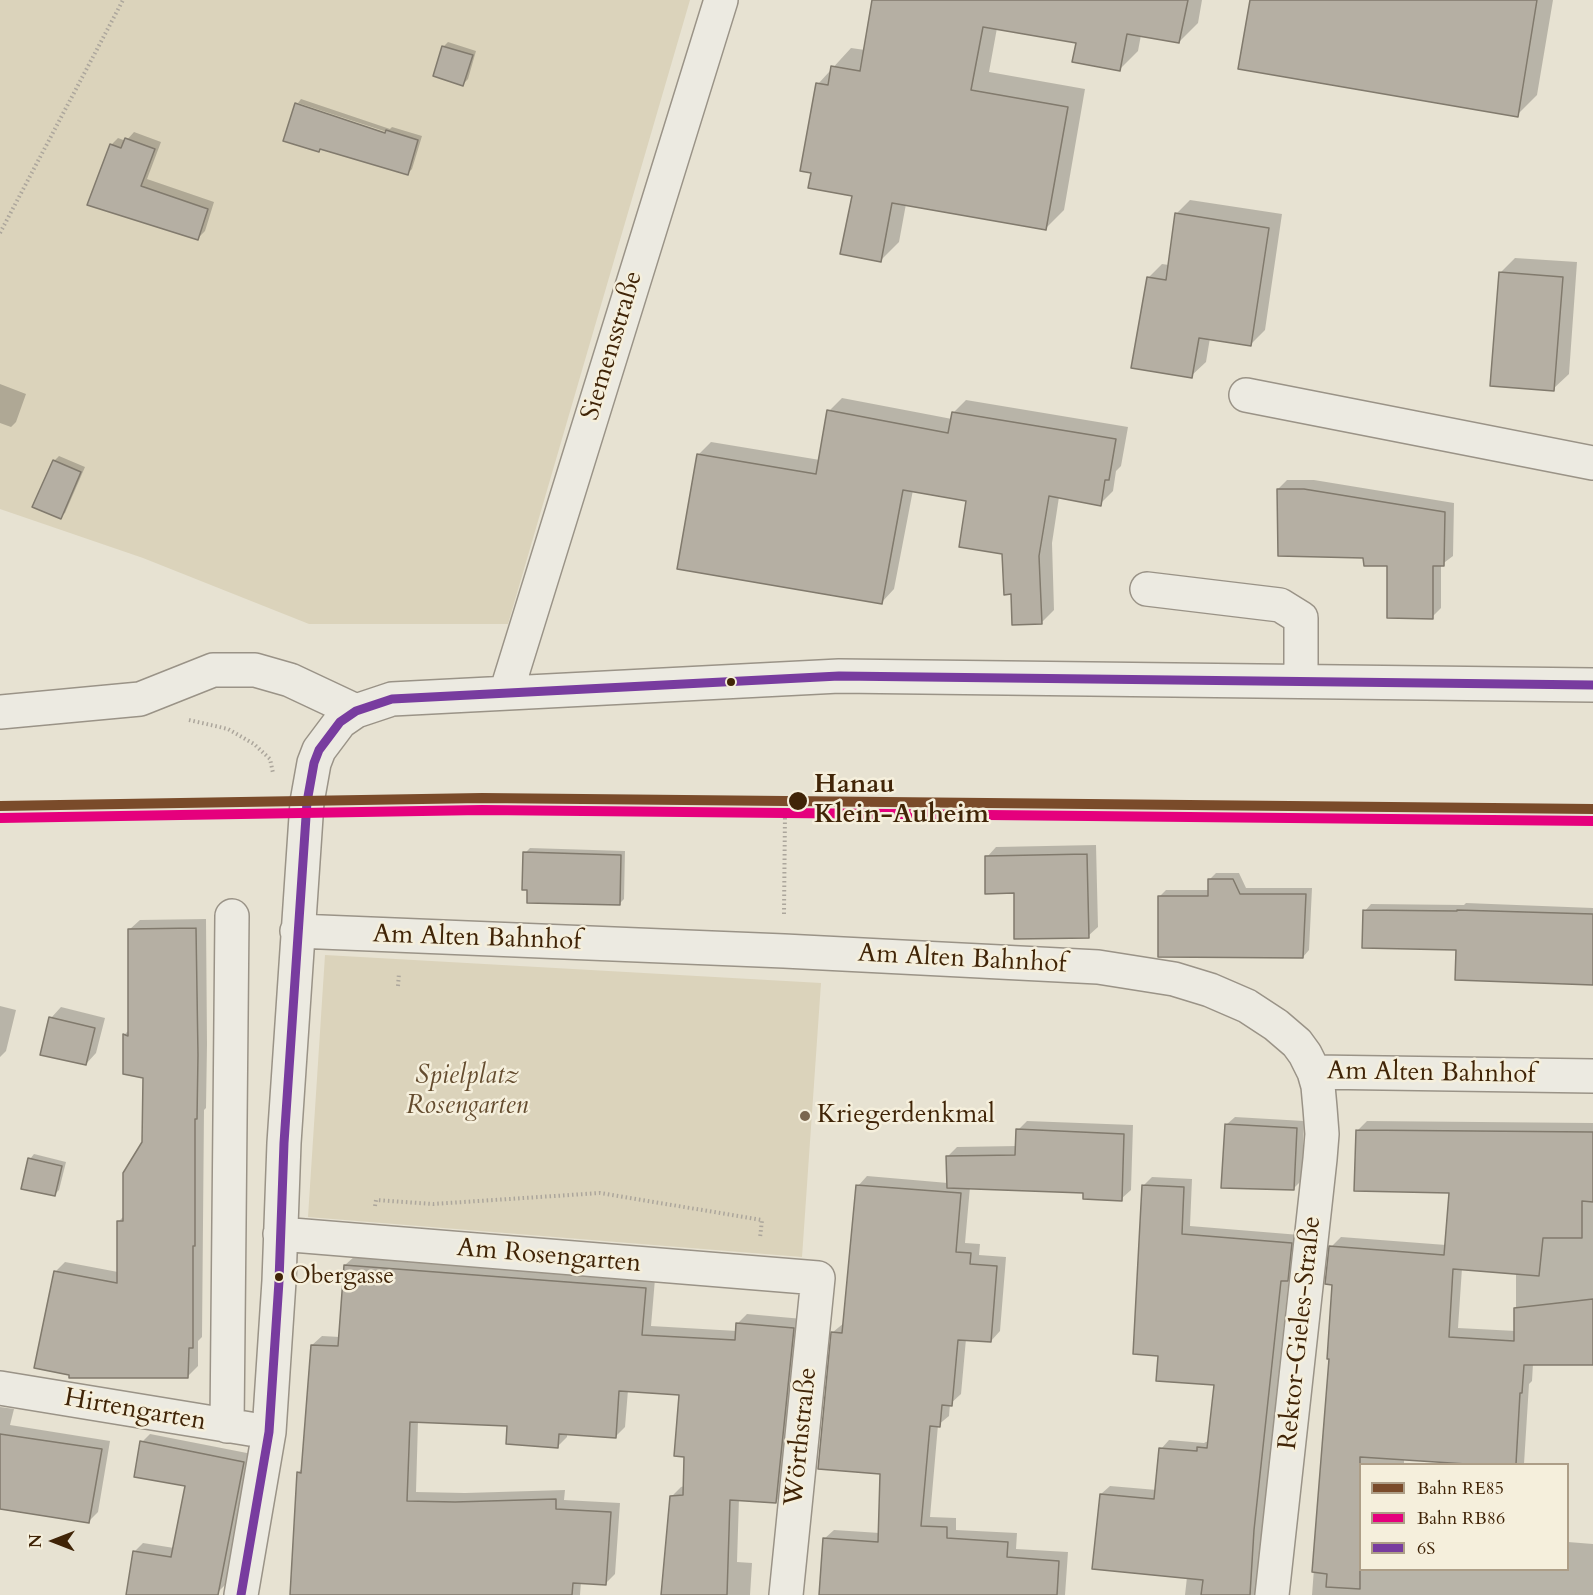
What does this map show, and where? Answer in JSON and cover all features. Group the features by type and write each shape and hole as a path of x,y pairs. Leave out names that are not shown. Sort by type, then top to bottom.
{"street":[{"name":"Siemensstraße","path":"506,693 721,0"},
{"path":"1246,395 1593,463"},
{"path":"1147,589 1280,604 1301,618 1301,681"},
{"path":"0,712 140,699 213,670 255,670 290,680 356,711"},
{"path":"241,1595 269,1432 297,931 307,802 314,763 319,750 340,722 356,711 392,699 839,676 1593,685"},
{"path":"227,1426 232,916"},
{"name":"Am Alten Bahnhof","path":"297,931 784,951 1098,967 1174,979 1210,990 1247,1006 1276,1024 1301,1048 1314,1072 1593,1076"},
{"name":"Rektor-Gieles-Straße","path":"1272,1595 1321,1142 1318,1086 1314,1072"},
{"name":"Am Rosengarten","path":"280,1234 818,1278"},
{"name":"Wörthstraße","path":"786,1595 818,1278"},
{"name":"Hirtengarten","path":"0,1388 269,1432"}],"path":[{"path":"0,233 123,0"},
{"path":"140,699 170,716 228,729 254,744 270,759 273,783"},
{"path":"784,951 785,812"},
{"path":"432,1204 600,1193 762,1220"}],"green space":[{"path":"0,0 690,0 508,624 309,624 143,558 0,509"},
{"name":"Spielplatz Rosengarten","path":"325,955 821,983 802,1257 308,1217"}],"building":[{"path":"872,0 1188,0 1179,43 1127,34 1120,71 1072,62 1076,43 983,27 971,90 1068,107 1046,230 892,203 881,262 840,254 852,196 808,188 811,173 800,171 816,83 828,85 831,66 860,71"},
{"path":"1250,0 1537,0 1518,117 1238,69"},
{"path":"442,46 473,55 463,86 433,76"},
{"path":"295,103 385,133 386,130 418,140 408,175 320,149 319,152 283,141"},
{"path":"125,138 155,149 141,186 208,209 198,240 87,205 110,144 121,148"},
{"path":"1175,213 1269,228 1251,346 1199,338 1192,378 1131,368 1147,277 1166,280"},
{"path":"1499,272 1563,277 1554,391 1490,386"},
{"path":"827,410 948,433 952,412 1116,439 1109,480 1105,480 1101,506 1049,496 1039,556 1042,624 1012,625 1011,594 1004,595 1002,554 959,547 966,501 903,490 882,604 677,569 697,454 816,474"},
{"path":"53,460 81,472 61,519 32,507"},
{"path":"1277,489 1304,489 1445,512 1444,566 1433,566 1433,619 1387,618 1387,566 1364,566 1363,558 1278,556"},
{"path":"523,852 621,855 620,905 527,903 527,890 522,890"},
{"path":"1087,854 1089,938 1014,939 1014,893 985,894 985,856"},
{"path":"1208,879 1233,879 1240,894 1306,894 1303,958 1158,957 1158,896 1208,896"},
{"path":"1363,910 1593,914 1593,985 1455,980 1456,950 1362,948"},
{"path":"196,928 198,1055 197,1119 195,1119 195,1246 193,1246 193,1348 189,1348 188,1378 69,1378 69,1375 34,1368 54,1271 117,1283 117,1221 123,1221 123,1173 142,1142 143,1078 123,1074 123,1034 128,1036 128,929"},
{"path":"49,1017 95,1028 86,1065 40,1055"},
{"path":"1225,1124 1297,1128 1294,1190 1221,1188"},
{"path":"1016,1129 1124,1134 1122,1201 1083,1199 1083,1193 947,1188 946,1156 1015,1155"},
{"path":"1356,1130 1593,1132 1593,1202 1582,1201 1582,1238 1543,1238 1539,1276 1453,1269 1449,1337 1514,1341 1514,1308 1593,1299 1593,1365 1524,1365 1516,1463 1451,1463 1360,1457 1360,1589 1326,1587 1327,1574 1312,1572 1329,1359 1327,1359 1332,1285 1325,1284 1329,1246 1444,1255 1449,1193 1354,1191"},
{"path":"28,1158 62,1166 55,1196 21,1189"},
{"path":"856,1185 961,1193 956,1252 971,1253 970,1264 997,1266 991,1342 958,1340 952,1406 942,1405 940,1427 930,1426 921,1526 947,1527 947,1538 1008,1542 1007,1557 1059,1561 1057,1595 819,1595 823,1538 878,1542 880,1474 818,1469 831,1332 842,1333"},
{"path":"1142,1185 1184,1187 1182,1234 1292,1243 1288,1281 1281,1281 1254,1530 1250,1595 1201,1595 1203,1580 1092,1569 1100,1494 1154,1499 1159,1448 1197,1451 1197,1447 1207,1448 1214,1385 1156,1381 1158,1356 1133,1354"},
{"path":"344,1265 646,1288 642,1335 735,1340 736,1323 794,1328 776,1503 730,1500 727,1595 661,1595 670,1496 683,1495 684,1457 674,1456 679,1395 619,1391 616,1438 559,1434 558,1448 506,1444 507,1426 410,1422 407,1501 556,1499 556,1509 611,1512 606,1585 573,1583 572,1595 290,1595 297,1472 301,1473 311,1345 338,1346"},
{"path":"0,1434 102,1449 89,1523 0,1509"},
{"path":"140,1441 244,1462 218,1595 126,1595 133,1551 171,1557 185,1486 134,1477"}],"rail line":[{"name":"RE85","path":"0,806 482,798 1593,809"},
{"name":"RB86","path":"0,818 482,810 1593,821"}],"transit line":[{"name":"6S","path":"241,1595 269,1432 279,1281 284,1143 307,802 314,763 319,750 340,722 356,711 392,699 839,676 1593,685"}],"place":[{"name":"Hanau Klein-Auheim","path":"798,801"},
{"name":"Kriegerdenkmal","path":"805,1116"},
{"name":"Obergasse","path":"279,1277"}]}
